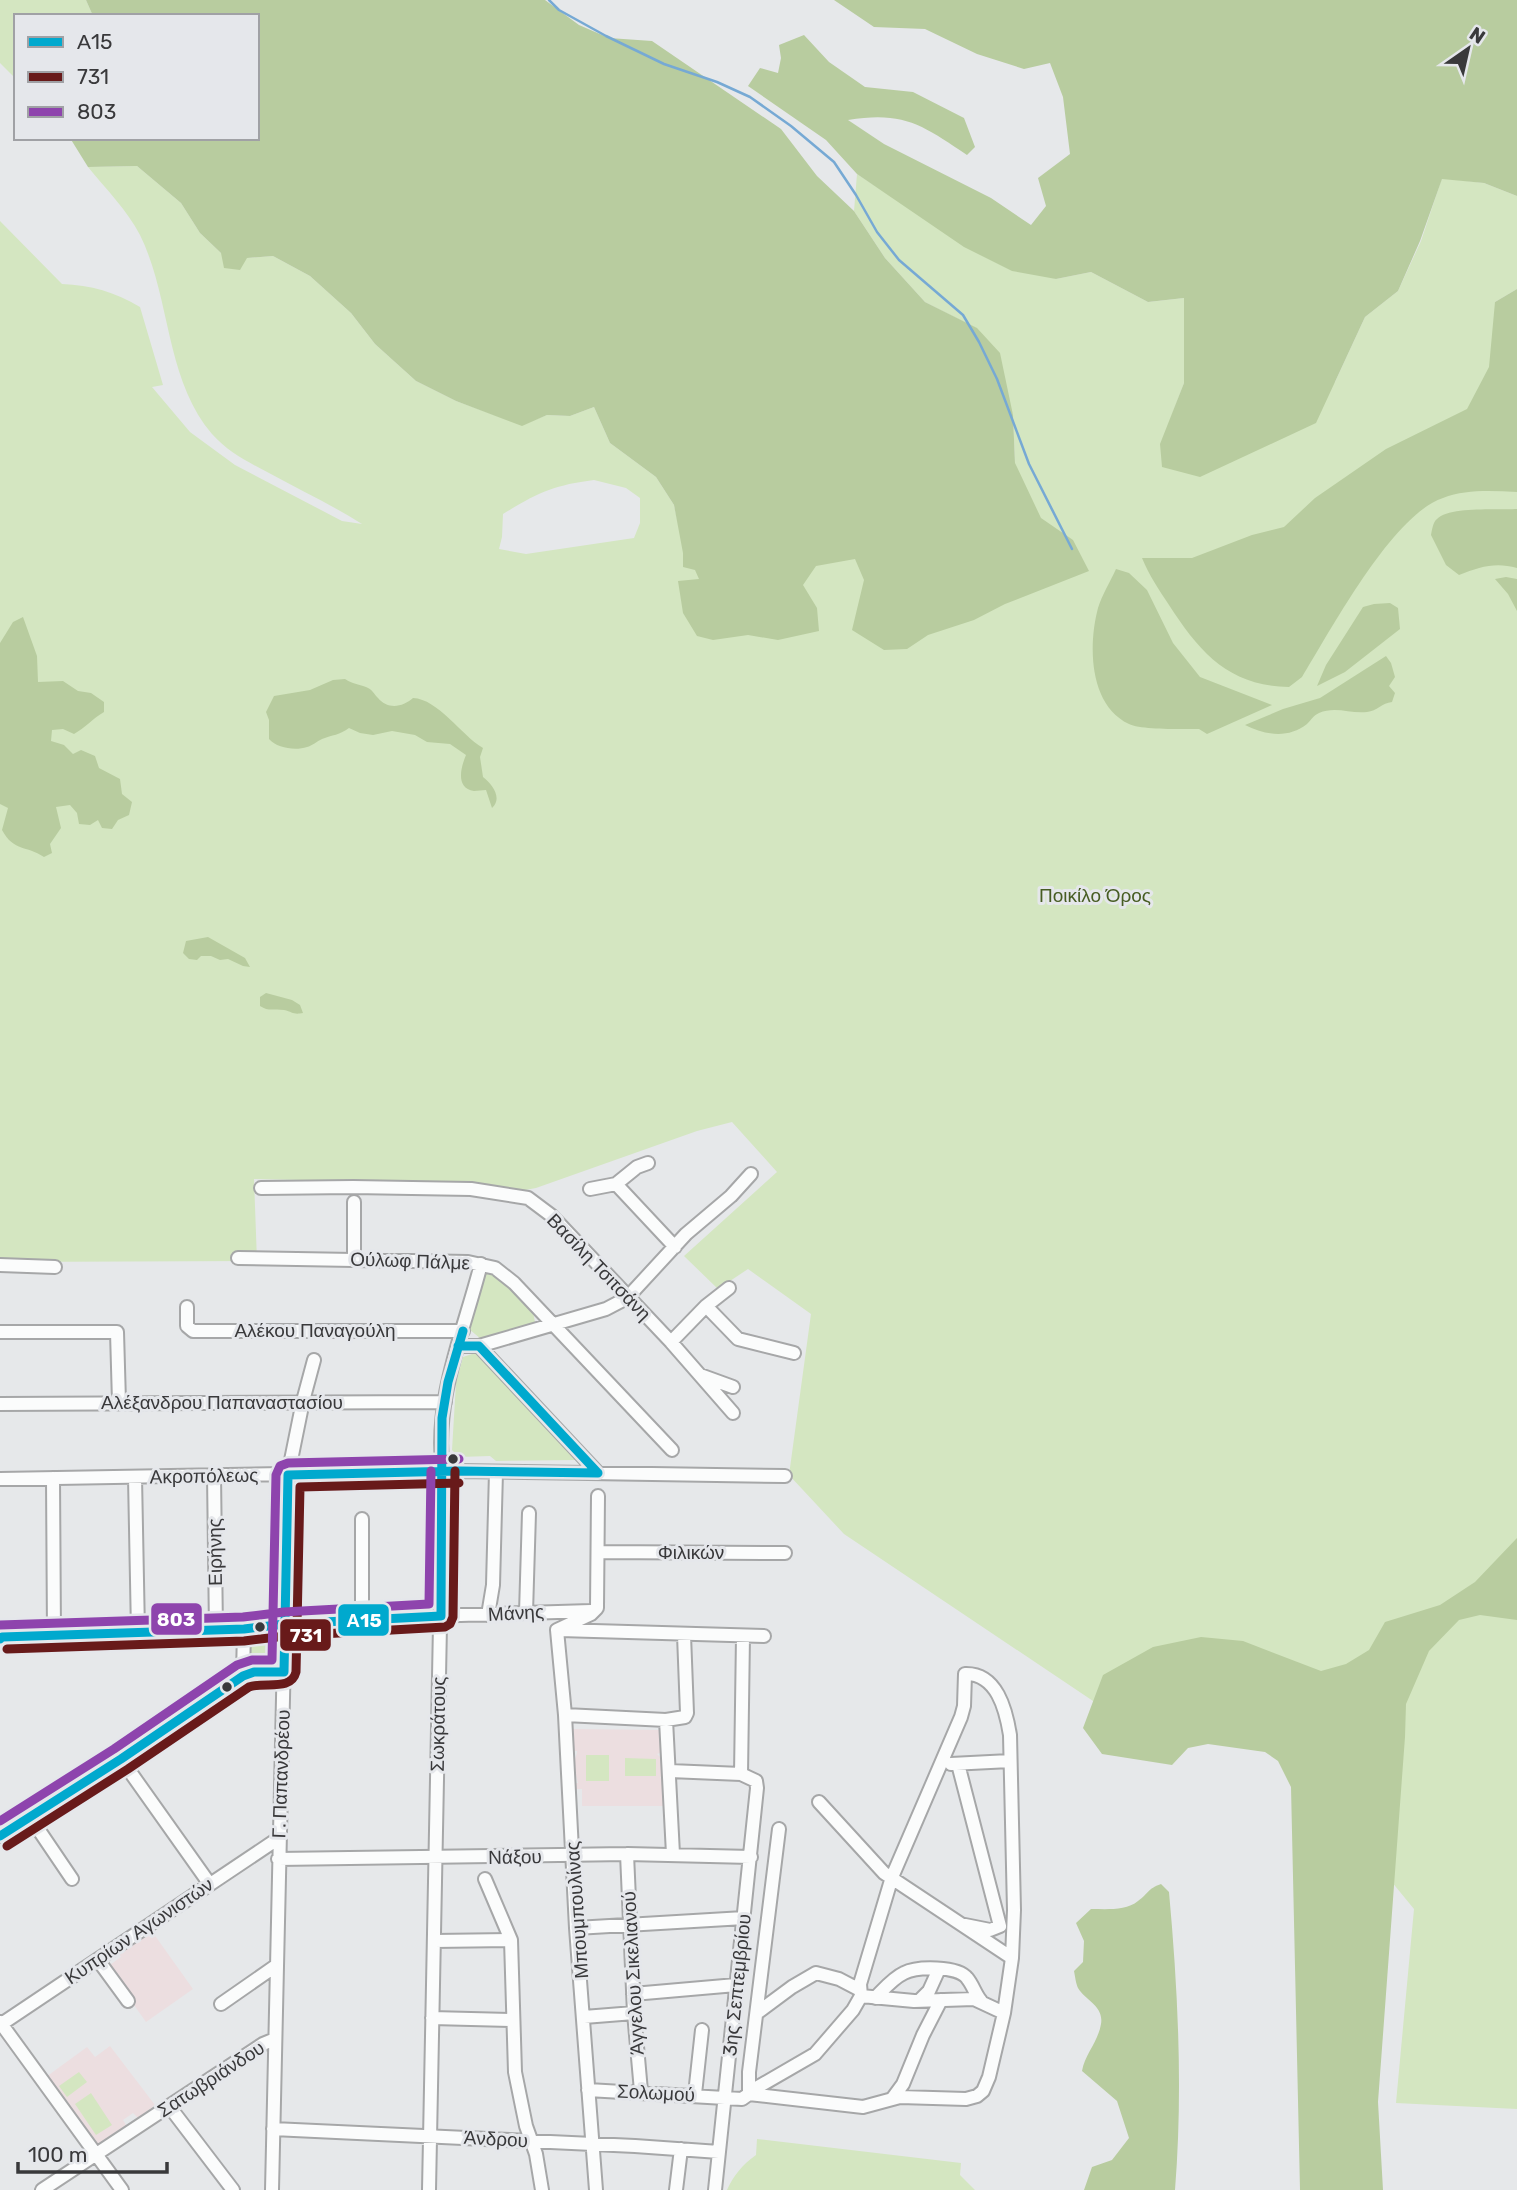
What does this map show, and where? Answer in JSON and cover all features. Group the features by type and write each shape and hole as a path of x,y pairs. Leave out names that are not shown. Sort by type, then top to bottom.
{"street":[{"path":"590,1189 616,1184 637,1167 648,1163"},
{"path":"458,1346 479,1346 606,1309 627,1298 675,1247 751,1174"},
{"path":"616,1184 675,1247"},
{"name":"Βασίλη Τσιτσάνη","path":"261,1188 471,1189 528,1198 552,1216 671,1342 733,1413"},
{"path":"354,1202 354,1259"},
{"name":"Ούλωφ Πάλμε","path":"238,1258 354,1259 481,1264 495,1268 552,1323 672,1450"},
{"name":"Σωκράτους","path":"429,2190 441,1616 443,1471 440,1449 445,1402 481,1264"},
{"path":"0,1265 55,1267"},
{"path":"671,1342 729,1288"},
{"name":"Αλέκου Παναγούλη","path":"187,1307 187,1326 193,1331 463,1331"},
{"path":"706,1307 738,1339 794,1353"},
{"path":"0,1332 117,1332 119,1402"},
{"path":"479,1346 598,1473"},
{"name":"Γ. Παπανδρέου","path":"272,2190 288,1475 314,1360"},
{"path":"699,1375 733,1387"},
{"name":"Αλέξανδρου Παπαναστασίου","path":"0,1404 445,1402"},
{"name":"Ακροπόλεως","path":"0,1479 443,1471 785,1476"},
{"path":"488,1615 493,1585 496,1472"},
{"name":"Ειρήνης","path":"214,1475 216,1630"},
{"path":"135,1477 138,1632"},
{"path":"53,1478 54,1634"},
{"path":"595,1611 598,1496"},
{"path":"526,1613 529,1513"},
{"path":"362,1519 362,1619"},
{"name":"Φιλικών","path":"598,1552 785,1553"},
{"path":"555,1612 595,1611"},
{"path":"557,1630 595,1611"},
{"name":"Μάνης","path":"1,1638 244,1629 362,1619 555,1612 557,1630 764,1636"},
{"path":"243,1676 244,1629"},
{"name":"Μπουμπουλίνας","path":"557,1630 596,2190"},
{"path":"565,1715 666,1720 681,1718 687,1713 684,1635"},
{"path":"670,1771 741,1774 743,1636"},
{"path":"0,1836 121,1759 243,1676 254,1672 284,1672"},
{"path":"750,2094 815,2054 849,2017 861,1993 871,1946 892,1877 961,1717 965,1678 968,1673 980,1677 1003,1702 1010,1735 1014,1910 1012,1958 1004,2013 974,1999 919,2001 875,1998 861,1993 839,1979 816,1973 757,2013"},
{"path":"666,1720 673,1854"},
{"path":"121,1759 209,1883"},
{"path":"940,1763 1010,1761"},
{"path":"958,1764 1000,1926 990,1930 958,1923"},
{"name":"3ης Σεπτεμβρίου","path":"715,2190 757,1788 755,1781 741,1774"},
{"path":"818,1802 884,1873 1012,1958"},
{"path":"30,1817 72,1879"},
{"path":"750,2094 749,2072 779,1829"},
{"name":"Κυπρίων Αγωνιστών","path":"1,2024 279,1838"},
{"name":"Νάξου","path":"278,1859 627,1854 751,1857"},
{"name":"Άγγελου Σικελιανού","path":"627,1854 634,2013 641,2091"},
{"path":"485,1879 511,1940 515,2072 542,2190"},
{"path":"576,1928 744,1918"},
{"path":"434,1941 511,1940"},
{"path":"98,1960 128,2001"},
{"path":"221,2004 276,1965"},
{"path":"875,1998 891,1982 910,1970 939,1969 958,1971 966,1977 982,2002"},
{"path":"919,2001 929,1991 939,1969"},
{"path":"634,1994 736,1985"},
{"path":"892,2099 903,2084 941,2000"},
{"path":"584,2017 634,2013"},
{"name":"Σολωμού","path":"588,2090 695,2094 742,2099 750,2094 863,2107 900,2097 966,2099 983,2091 989,2077 1004,2013"},
{"path":"432,2018 513,2020"},
{"path":"1,2024 122,2190"},
{"path":"695,2094 702,2030"},
{"name":"Σατωβριάνδου","path":"42,2190 262,2044 275,2039"},
{"path":"169,2106 233,2190"},
{"name":"Άνδρου","path":"274,2129 719,2152"},
{"path":"676,2190 681,2149"}],"shaded area":[{"path":"572,1729 662,1730 663,1752 657,1754 664,1761 660,1778 665,1779 665,1806 582,1806 582,1789 574,1789 574,1783 578,1783 573,1765 577,1751 573,1751"},
{"path":"151,1930 193,1989 146,2022 107,1967 121,1957 118,1952"},
{"path":"110,2046 155,2105 138,2118 133,2113 123,2120 126,2125 95,2146 46,2077 87,2047 95,2057"}],"green space":[{"path":"0,0 86,0 92,14 14,14 14,77 0,63"},
{"path":"86,0 545,0 579,25 609,38 652,41 781,129 817,176 854,211 885,258 925,302 977,328 1000,353 1013,415 1015,463 1041,518 1073,540 1089,571 1005,604 974,620 928,635 907,649 884,650 852,630 864,580 855,559 816,566 803,585 817,608 819,631 778,640 748,635 713,640 697,636 683,613 678,581 699,579 695,570 683,567 674,505 656,477 610,443 594,407 570,416 547,415 522,426 456,401 416,381 375,344 351,313 310,276 273,256 247,258 240,270 224,268 221,253 200,233 181,203 137,166 88,167 71,140 259,140 259,14 92,14"},
{"path":"834,0 1517,0 1517,196 1484,183 1442,179 1420,241 1398,291 1365,317 1316,423 1200,477 1162,467 1160,444 1184,383 1184,298 1148,302 1091,272 1056,279 1012,271 964,247 857,174 826,140 748,86 760,68 778,73 781,58 779,45 804,35 829,62 865,87 913,92 964,118 975,147 967,155 912,123 884,117 848,120 884,144 991,198 1031,225 1046,206 1038,178 1070,154 1063,97 1050,63 1024,69 977,54 925,29 874,27"},
{"name":"Ποικίλο Όρος","path":"137,166 181,203 200,233 221,253 246,258 273,256 310,276 351,313 375,344 416,381 456,401 522,425 547,415 570,416 594,407 610,443 656,477 674,505 680,532 1015,463 1013,415 976,328 925,302 885,258 854,211 857,174 898,201 1056,279 1091,272 1148,302 1184,298 1184,383 1161,444 1335,382 1365,317 1398,291 1421,241 1442,178 1484,183 1517,196 1517,289 1495,302 1517,322 1517,2109 1396,2103 1414,1909 1272,1736 1099,1705 844,1534 789,1475 811,1314 748,1269 718,1289 684,1256 777,1172 732,1122 697,1131 536,1188 509,1193 348,1181 254,1179 257,1261 0,1262 0,221 62,284 102,290 140,307 163,385 152,387 190,432 235,465 342,521 362,524 246,461 212,434 185,389 158,285 140,235 123,208 88,167","holes":["594,480 626,488 640,498 640,523 634,538 526,554 499,549 503,514 536,495 568,484"]},
{"path":"1517,289 1517,492 1461,493 1443,498 1423,509 1404,527 1364,576 1302,677 1289,687 1249,681 1218,664 1192,638 1154,582 1142,558 1192,558 1252,535 1284,527 1315,498 1386,449 1467,409 1489,367 1495,302"},
{"path":"1517,509 1517,568 1488,566 1459,575 1446,565 1431,535 1437,519 1463,510"},
{"path":"1116,569 1129,573 1147,590 1173,643 1200,677 1272,705 1207,734 1199,729 1135,726 1116,715 1099,689 1093,639 1098,608"},
{"path":"1495,579 1517,579 1517,611 1508,594"},
{"path":"1390,603 1398,608 1400,629 1345,672 1317,686 1326,665 1363,607"},
{"path":"23,617 37,656 38,682 63,681 104,702 104,712 82,729 74,734 63,729 52,730 51,741 64,745 73,754 81,750 95,756 99,768 120,779 122,794 132,802 129,815 118,820 112,829 102,828 98,820 90,825 79,824 77,813 70,805 56,807 61,828 50,844 52,853 44,857 11,842 2,830 8,808 0,804 0,643 13,622"},
{"path":"1386,656 1395,677 1389,686 1395,693 1392,702 1367,712 1325,711 1300,729 1284,734 1268,733 1245,725 1283,709 1320,698"},
{"path":"345,679 368,688 382,702 391,706 400,705 413,698 431,704 483,748 480,757 483,777 493,787 497,800 492,808 486,790 474,791 464,786 461,771 466,755 450,744 427,742 415,735 392,731 373,735 349,728 302,748 281,747 269,739 266,712 274,696 310,690 333,680"},
{"path":"208,937 245,958 250,967 211,956 189,959 183,953 186,941"},
{"path":"266,993 292,1000 300,1005 303,1013 263,1008 260,1006 260,997"},
{"path":"486,1273 502,1278 533,1312 535,1322 481,1339 469,1329"},
{"path":"475,1353 577,1460 496,1461 490,1456 459,1457 452,1450 456,1383 463,1357"},
{"path":"1517,1538 1517,1620 1480,1615 1459,1620 1429,1651 1406,1704 1378,2102 1383,2190 1300,2190 1291,1787 1278,1761 1265,1752 1208,1744 1188,1748 1172,1765 1102,1754 1083,1728 1103,1675 1153,1647 1201,1637 1243,1641 1321,1671 1346,1664 1369,1650 1385,1622 1440,1605 1475,1582"},
{"path":"247,1637 276,1637 277,1667 247,1668"},
{"path":"586,1755 609,1755 609,1781 586,1781"},
{"path":"625,1758 656,1759 656,1776 625,1776"},
{"path":"1161,1884 1169,1892 1177,2003 1179,2115 1175,2190 1084,2190 1092,2167 1112,2160 1129,2138 1117,2101 1082,2071 1099,2030 1101,2018 1097,2008 1078,1988 1074,1971 1083,1962 1084,1941 1076,1923 1091,1909 1116,1909 1133,1904 1150,1889"},
{"path":"79,2072 87,2082 67,2097 59,2086"},
{"path":"91,2093 112,2125 96,2135 75,2104"},
{"path":"757,2139 961,2163 960,2175 975,2190 727,2190 739,2171 756,2155"}],"waterway":[{"path":"549,0 559,10 664,64 717,82 750,97 791,126 834,162 877,232 899,260 963,315 997,379 1029,464 1072,549"}],"transit line":[{"name":"Α15","path":"0,1639 244,1629 285,1624 441,1616 442,1418 448,1382 463,1331"},
{"name":"Α15","path":"458,1346 479,1346 598,1473"},
{"name":"803","path":"0,1821 114,1749 237,1665 252,1660 272,1660 276,1475 280,1466 288,1463 459,1459"},
{"name":"803","path":"0,1625 243,1617 284,1612 429,1604 431,1471"},
{"name":"731","path":"7,1649 244,1641 445,1627 453,1617 455,1471"},
{"name":"Α15","path":"0,1836 121,1759 243,1676 254,1672 284,1672 288,1475 459,1471 598,1473"},
{"name":"731","path":"7,1846 249,1687 283,1684 293,1678 296,1672 300,1487 459,1483"}]}
